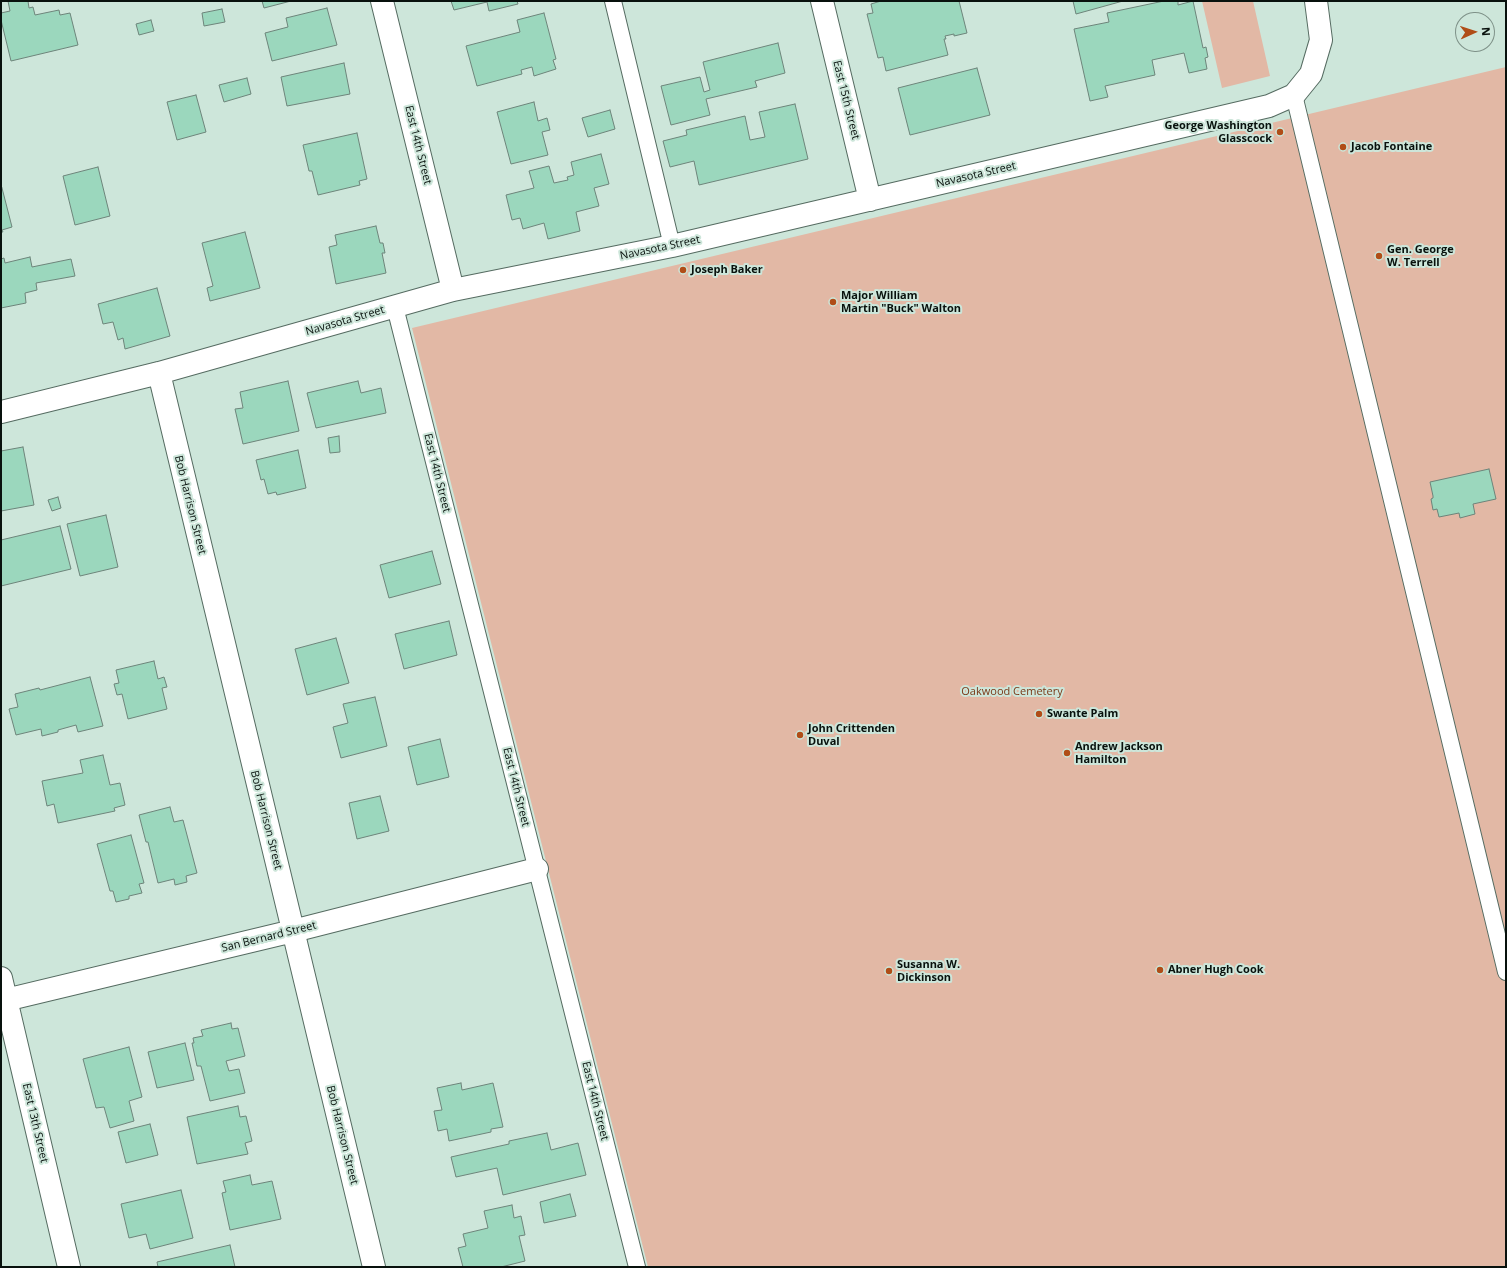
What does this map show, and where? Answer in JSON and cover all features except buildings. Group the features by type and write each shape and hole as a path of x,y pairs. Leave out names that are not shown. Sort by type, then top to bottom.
{"street":[{"name":"East 14th Street","path":"382,1 453,290"},
{"name":"East 15th Street","path":"822,1 870,200"},
{"name":"Navasota Street","path":"1,412 159,372 453,290 672,246 1269,106 1294,95 1311,74 1321,40 1316,1"},
{"name":"Bob Harrison Street","path":"159,372 374,1267"},
{"name":"San Bernard Street","path":"4,1000 293,931 537,869"},
{"name":"East 13th Street","path":"1,978 4,1000 69,1267"}],"lane":[{"path":"613,1 672,246"},
{"path":"1294,95 1506,972"},
{"name":"East 14th Street","path":"395,307 637,1267"}],"green space":[{"path":"1202,1 1253,1 1270,76 1222,88"},
{"name":"Oakwood Cemetery","path":"1506,67 1506,1267 648,1267 412,328"}],"place":[{"name":"George Washington Glasscock","path":"1280,132"},
{"name":"Jacob Fontaine","path":"1343,147"},
{"name":"Gen. George W. Terrell","path":"1379,256"},
{"name":"Joseph Baker","path":"683,270"},
{"name":"Major William Martin \"Buck\" Walton","path":"833,302"},
{"name":"Swante Palm","path":"1039,714"},
{"name":"John Crittenden Duval","path":"800,735"},
{"name":"Andrew Jackson Hamilton","path":"1067,753"},
{"name":"Abner Hugh Cook","path":"1160,970"},
{"name":"Susanna W. Dickinson","path":"889,971"}]}
